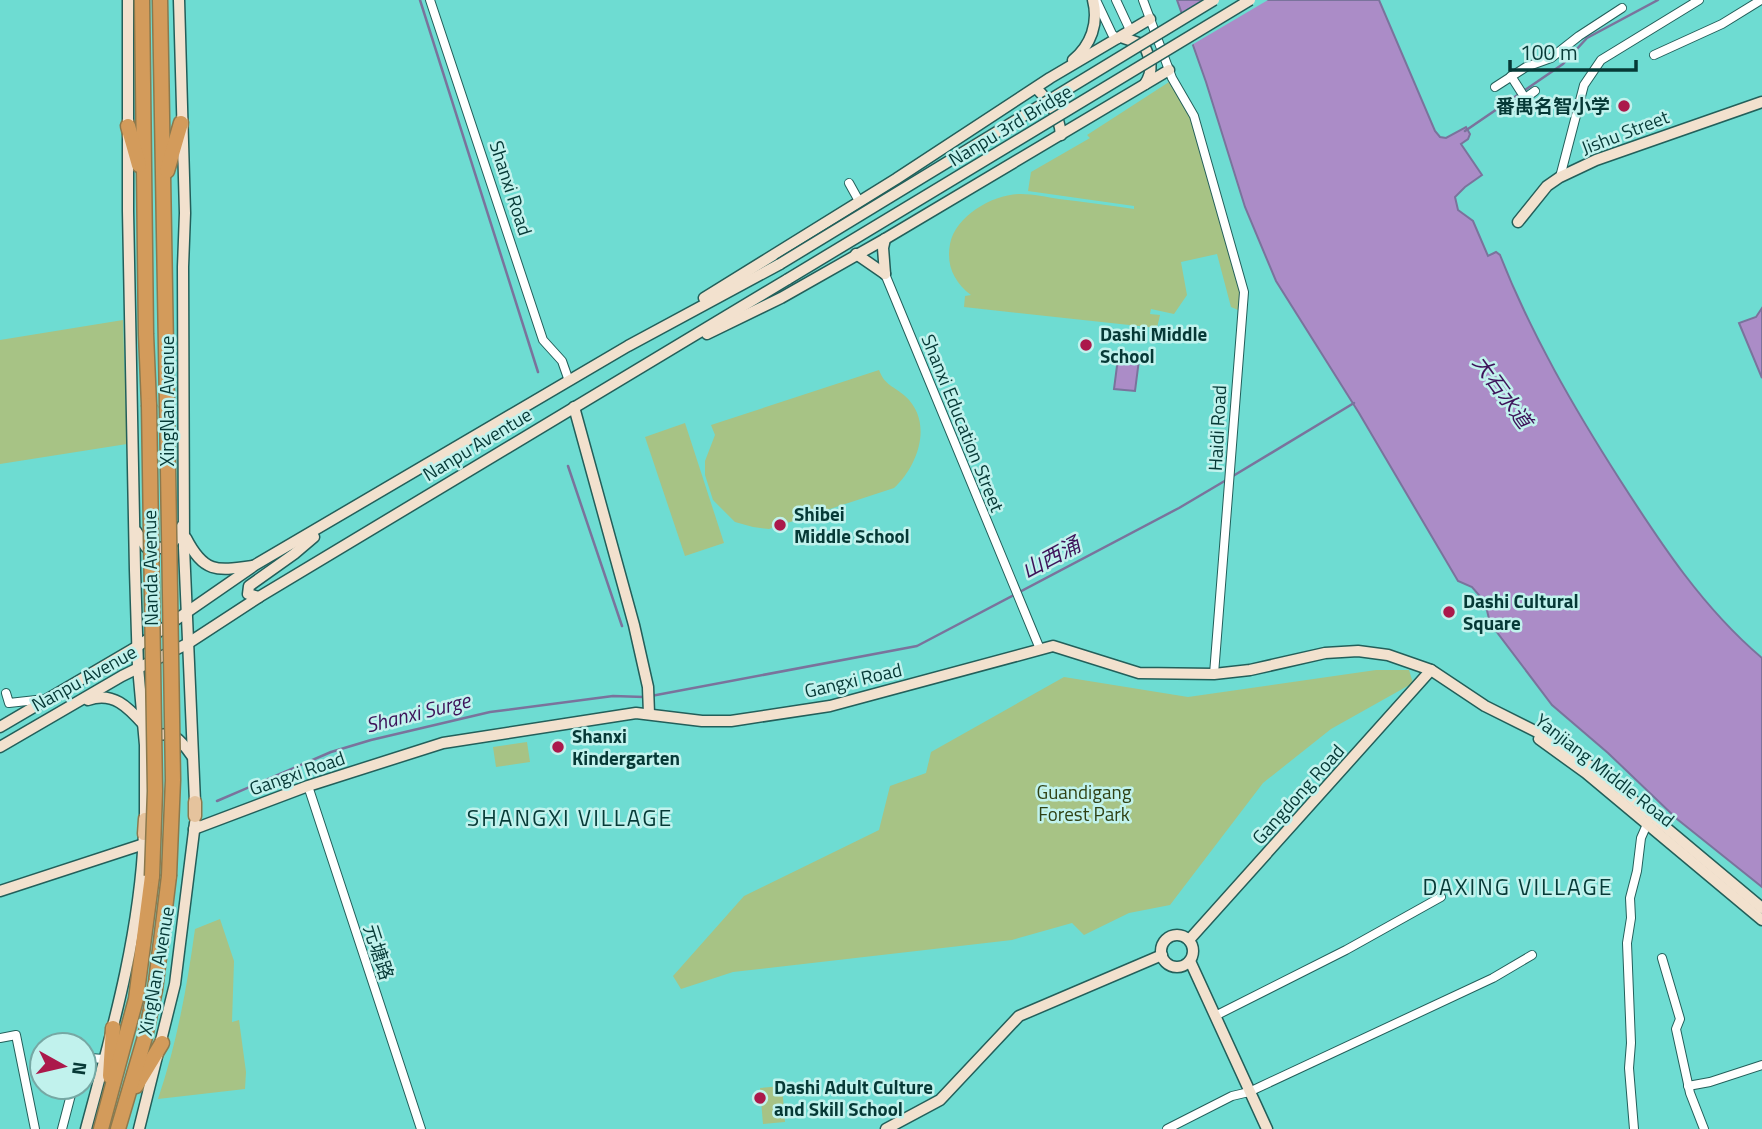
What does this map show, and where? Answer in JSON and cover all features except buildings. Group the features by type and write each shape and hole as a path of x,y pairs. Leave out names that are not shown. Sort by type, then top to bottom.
{"highway":[{"name":"Nanda Avenue","path":"101,1129 136,999 152,876 155,791 142,0"},
{"name":"Nanda Avenue","path":"118,1129 145,1037 155,990 169,876 173,780 160,0"},
{"path":"163,186 181,123"},
{"path":"128,126 144,186"},
{"path":"109,1101 113,1028"},
{"path":"125,1105 162,1043"}],"main road":[{"name":"XingNan Avenue","path":"128,0 138,667"},
{"name":"XingNan Avenue","path":"179,0 185,213 184,536 195,802"},
{"path":"628,346 1050,78 1085,50 1091,39 1094,0"},
{"name":"Nanpu 3rd Bridge","path":"780,264 1214,0"},
{"name":"Nanpu 3rd Bridge","path":"788,279 1250,0"},
{"path":"1050,78 1150,19"},
{"path":"1123,35 1144,45 1151,66 1151,74 1144,85"},
{"path":"633,371 780,298 885,239 1169,70"},
{"path":"1036,88 1051,102 1060,124 1061,135"},
{"name":"Jishu Street","path":"1518,222 1547,186 1560,177 1596,160 1762,102"},
{"path":"885,239 885,274"},
{"path":"856,254 885,274"},
{"name":"Nanpu Aventue","path":"255,565 628,346 780,264"},
{"name":"Nanpu Aventue","path":"187,644 259,597 788,279"},
{"path":"574,407 634,625 648,687 649,708"},
{"path":"134,525 138,537 146,547 159,550 170,546 178,538 184,521"},
{"path":"259,597 248,594 249,586 294,554 332,521"},
{"path":"184,536 193,552 210,568 226,570 255,565"},
{"name":"Nanpu Avenue","path":"0,727 138,646 255,565"},
{"name":"Nanpu Avenue","path":"0,747 138,667 187,644"},
{"name":"Gangxi Road","path":"195,822 443,743 636,713 649,708 702,721 731,721 830,706 1053,646 1139,673 1214,674 1250,670 1342,651 1388,655 1431,670 1485,706 1509,718"},
{"path":"0,891 144,839 145,746 138,667"},
{"name":"Gangdong Road","path":"1189,940 1431,670"},
{"path":"45,699 42,712 53,714 98,696 121,702 144,725"},
{"name":"Yanjiang Middle Road","path":"1509,718 1649,820 1762,908"},
{"path":"145,746 158,734 167,733 177,737 194,758"},
{"path":"195,802 195,822"},
{"name":"Yanjiang Middle Road","path":"1649,820 1762,920"},
{"name":"XingNan Avenue","path":"141,1126 162,1043 181,949 195,822"},
{"name":"XingNan Avenue","path":"86,1129 120,1000 144,839"},
{"path":"1171,936 1182,936 1189,940 1194,952 1190,961 1184,967 1167,964 1162,955 1163,944 1171,936"},
{"path":"886,1129 940,1100 1019,1016 1162,955"},
{"path":"1190,961 1267,1129"}],"street":[{"name":"Shanxi Road","path":"430,0 543,340 562,361 569,381"},
{"path":"1094,0 1112,34 1123,35 1116,0"},
{"name":"Haidi Road","path":"1143,0 1169,70 1194,116 1244,292 1214,674"},
{"path":"1560,177 1584,85 1601,60 1699,0"},
{"path":"1654,55 1722,24 1761,0"},
{"path":"1495,87 1526,67 1551,58 1622,8"},
{"path":"1511,76 1525,98"},
{"path":"1508,110 1535,91"},
{"path":"849,183 859,201"},
{"name":"Shanxi Education Street","path":"885,274 1040,649"},
{"path":"6,693 9,703 45,699"},
{"name":"元塘路","path":"308,786 421,1129"},
{"path":"1634,1129 1629,1068 1631,1043 1627,943 1631,918 1630,898 1637,871 1640,838 1649,820"},
{"path":"1215,1016 1346,950 1441,897"},
{"path":"1167,1129 1232,1096 1249,1092 1493,978 1532,954"},
{"path":"1662,958 1680,1019 1676,1029 1688,1086 1704,1129"},
{"path":"0,1038 16,1035 35,1129"},
{"path":"98,1059 104,1059"},
{"path":"1688,1086 1710,1082 1762,1065"},
{"path":"62,1129 69,1101"}],"green space":[{"path":"1169,82 1191,118 1240,294 1238,310 1231,307 1217,254 1181,262 1187,295 1174,314 1151,309 1150,314 1160,315 1157,328 964,307 965,296 971,295 960,284 950,266 950,244 968,215 988,202 1021,194 1134,209 1134,206 1028,191 1031,172 1090,138 1087,135"},
{"path":"123,320 127,444 0,464 0,340"},
{"path":"879,370 887,383 905,396 914,407 921,431 916,456 903,479 894,488 769,529 735,522 713,500 705,475 705,461 715,435 711,425"},
{"path":"685,423 724,543 685,556 645,437"},
{"name":"Guandigang Forest Park","path":"1376,670 1409,670 1413,683 1331,729 1263,783 1170,905 1129,913 1084,935 1072,923 1012,940 733,972 681,989 673,976 744,896 879,830 890,786 926,773 931,752 1064,677 1188,697"},
{"path":"527,742 530,762 496,767 493,747"},
{"path":"220,919 234,961 232,1022 239,1020 246,1072 245,1089 158,1099 181,1015 195,929"},
{"path":"782,1086 785,1122 763,1124 760,1088"}],"water":[{"name":"大石水道","path":"1177,0 1379,0 1435,131 1440,137 1446,138 1466,127 1470,134 1461,144 1482,175 1455,197 1458,210 1473,221 1488,256 1496,252 1500,255 1554,370 1651,528 1702,597 1762,658 1762,887 1677,819 1608,753 1552,705 1490,623 1485,602 1472,587 1458,581 1359,413 1276,281 1245,207"},
{"path":"1762,308 1762,378 1739,323 1756,317"},
{"path":"1118,358 1139,360 1135,391 1114,389"}],"pier":[{"path":"1203,0 1268,0 1190,46 1179,15"}],"waterway":[{"path":"420,0 538,372"},
{"path":"1465,131 1563,64 1587,38 1658,0"},
{"name":"山西涌","path":"1233,476 1354,403"},
{"path":"568,466 622,626"},
{"name":"山西涌","path":"651,696 917,646 1179,508 1228,479"},
{"name":"Shanxi Surge","path":"217,801 331,752 371,740 490,712 613,696 644,697"}],"place":[{"name":"番禺名智小学","path":"1624,106"},
{"name":"Dashi Middle School","path":"1086,345"},
{"name":"Shibei Middle School","path":"780,525"},
{"name":"Dashi Cultural Square","path":"1449,612"},
{"name":"Shanxi Kindergarten","path":"558,747"},
{"name":"Dashi Adult Culture and Skill School","path":"760,1098"}],"district":[{"name":"SHANGXI VILLAGE","path":"570,818"},
{"name":"DAXING VILLAGE","path":"1518,887"}]}
